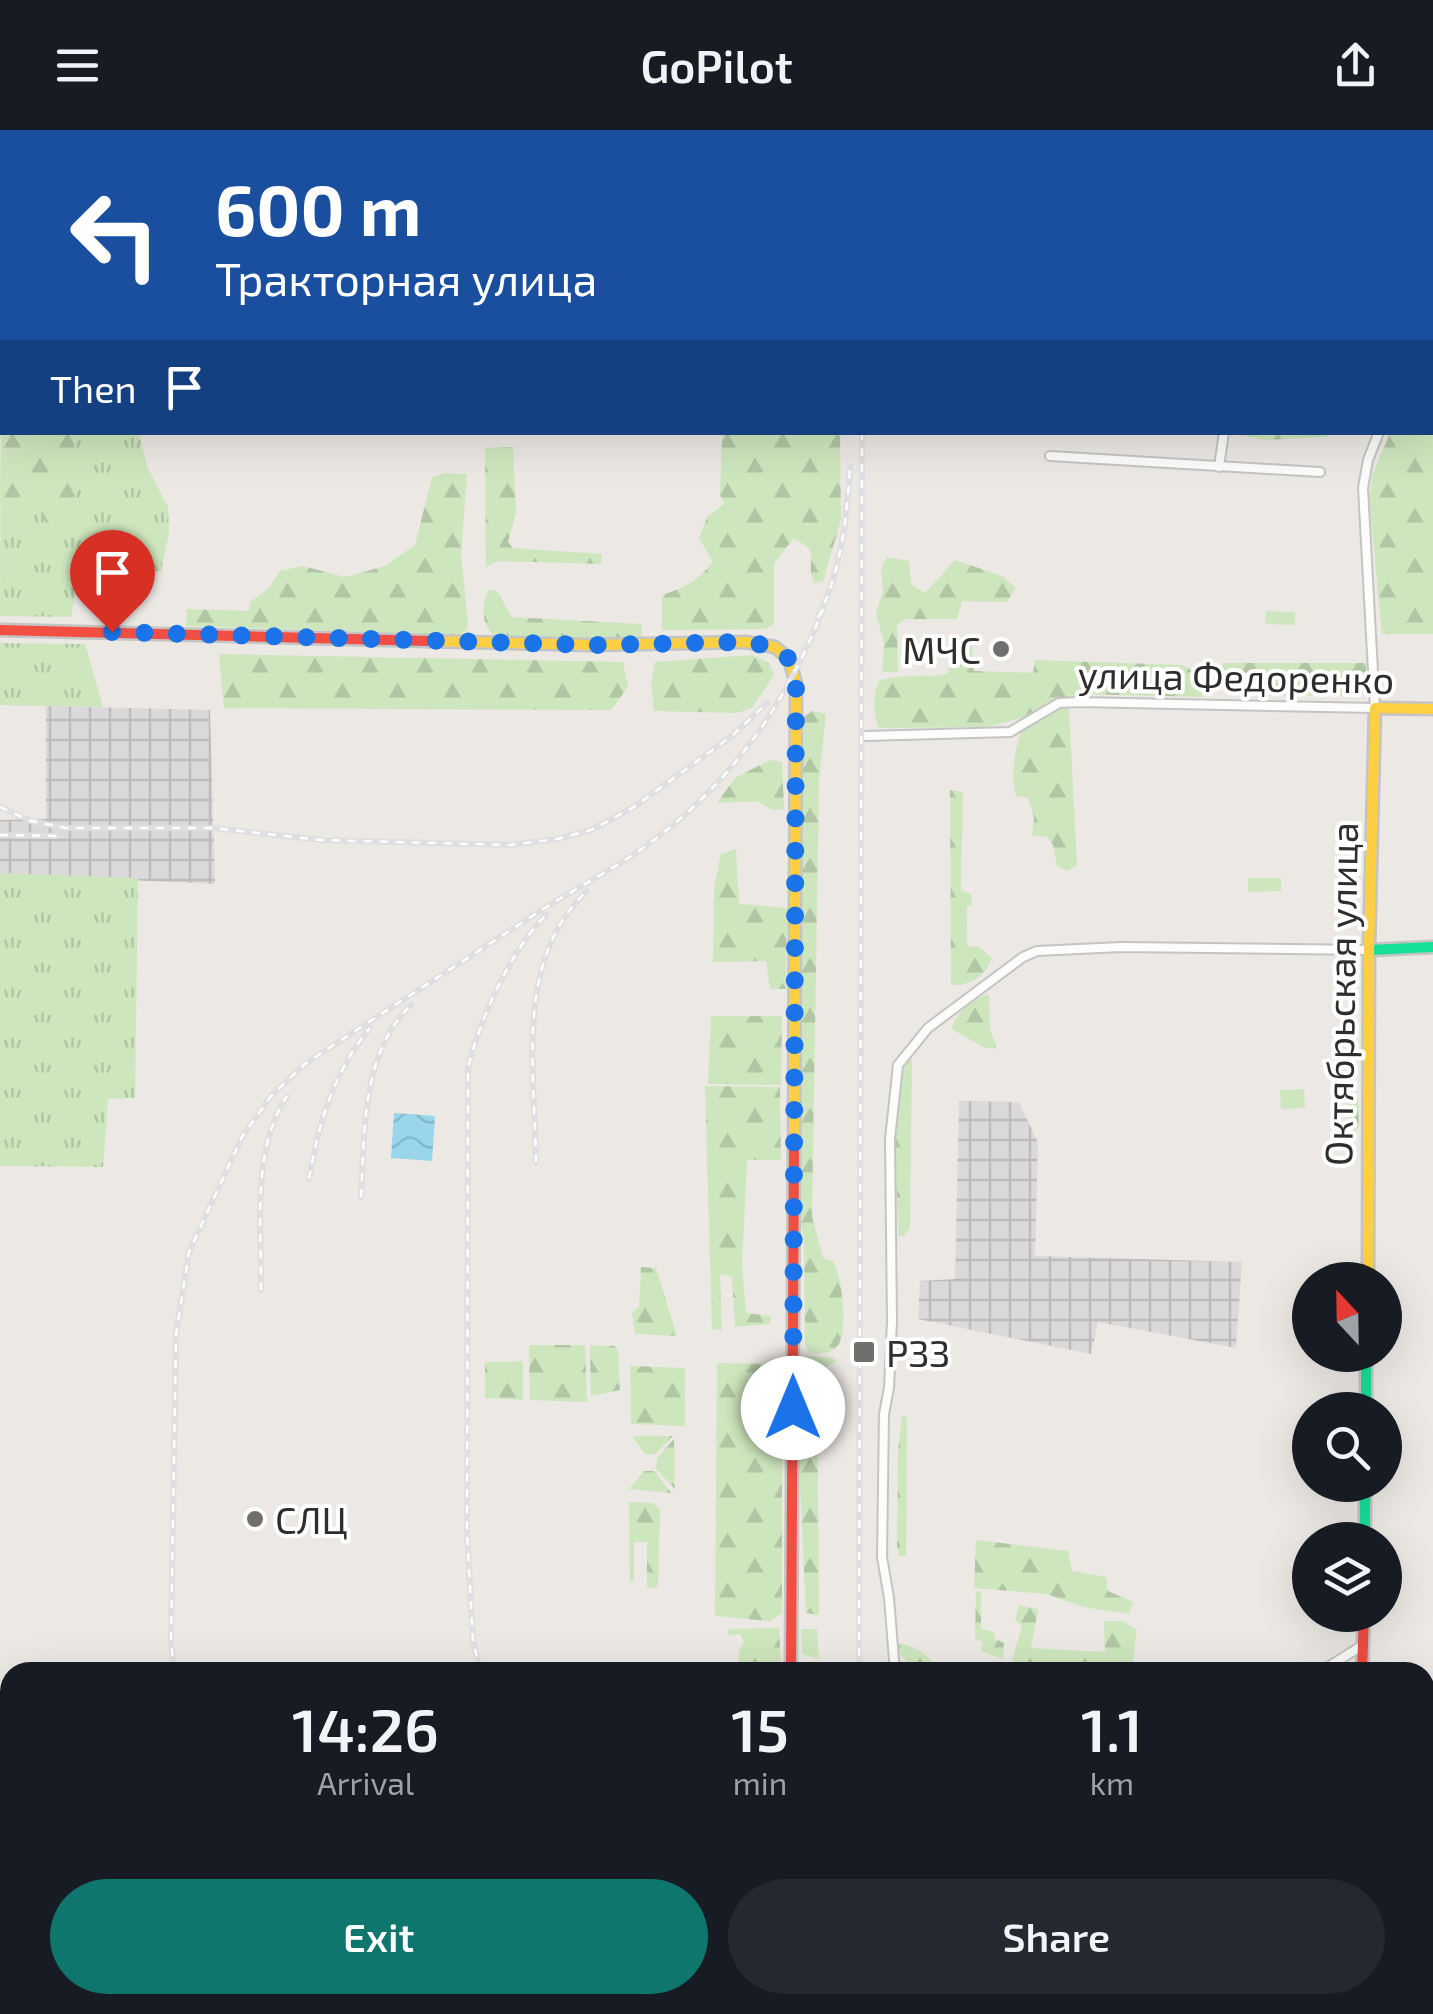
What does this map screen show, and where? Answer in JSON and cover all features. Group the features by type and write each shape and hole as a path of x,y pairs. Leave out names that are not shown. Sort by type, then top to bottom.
{"main road":[{"path":"0,630 594,645 746,642 775,647 789,659 796,683 791,1662"},
{"name":"улица Федоренко","path":"1375,708 1433,710"},
{"name":"Октябрьская улица","path":"1368,1262 1375,708"},
{"path":"1369,950 1433,947"},
{"path":"1362,1662 1363,1632"}],"street":[{"path":"1219,467 1224,435"},
{"path":"1375,708 1363,488 1378,435"},
{"path":"1050,456 1320,472"},
{"name":"улица Федоренко","path":"866,736 1010,732 1059,703 1375,708"},
{"path":"894,1662 882,1557 884,1414 892,1321 891,1106 898,1065 928,1028 1023,957 1037,951 1121,947 1369,950"},
{"path":"1336,1662 1362,1645"}],"shaded area":[{"path":"46,706 210,710 215,884 0,874 0,820 46,819"},
{"path":"959,1101 1019,1102 1038,1143 1035,1256 1242,1262 1236,1348 1098,1322 1091,1354 918,1319 920,1281 955,1279"}],"green space":[{"path":"1,435 139,435 147,466 168,507 169,532 161,571 87,574 77,582 71,617 0,616"},
{"path":"1,435 74,435 75,522 46,526 36,492 0,502"},
{"path":"722,435 840,435 841,520 823,581 814,583 811,552 793,539 774,563 774,624 765,629 662,630 662,595 690,583 713,562 699,538 707,517 724,504 720,495"},
{"path":"1242,435 1328,435 1326,437 1263,440"},
{"path":"1389,435 1433,435 1433,634 1382,634 1369,497 1372,476"},
{"path":"513,447 516,513 508,542 513,548 602,554 601,564 500,561 486,567 485,448"},
{"path":"467,474 461,555 468,623 467,630 460,635 186,626 187,609 249,611 250,602 268,589 280,571 303,566 345,577 385,566 415,545 432,477"},
{"path":"887,557 909,561 911,584 925,593 955,560 1002,576 1016,588 1007,602 962,601 957,619 905,619 897,625 898,672 882,672 884,643 876,613 883,591 881,569"},
{"path":"489,590 497,591 512,617 642,624 641,640 495,636 484,615"},
{"path":"1266,611 1295,612 1295,625 1265,624"},
{"path":"971,638 974,671 1033,673 1035,660 1182,665 1201,675 1211,690 1203,697 1079,694 1054,700 1022,718 988,727 879,728 874,704 880,680 947,674 956,640"},
{"path":"0,643 85,644 103,707 0,705"},
{"path":"219,654 623,662 628,687 611,710 224,708"},
{"path":"752,655 769,663 774,675 752,708 737,713 654,711 651,685 655,662"},
{"path":"1224,663 1366,663 1367,689 1362,696 1235,695 1226,688 1221,668"},
{"path":"1057,709 1069,709 1077,865 1067,871 1057,866 1053,845 1047,837 1032,835 1034,817 1028,798 1016,796 1013,779 1021,731"},
{"path":"812,711 826,714 819,780 812,1216 823,1258 833,1261 836,1268 843,1314 839,1344 830,1352 817,1353 809,1353 805,1344 804,1238 800,1221 803,756 804,717"},
{"path":"770,760 782,762 784,809 772,810 757,801 717,803 735,778"},
{"path":"950,790 963,792 961,890 971,894 972,905 967,907 967,946 979,947 992,958 976,979 951,985"},
{"path":"736,849 739,904 787,908 786,989 770,989 766,961 713,962 714,887 721,854"},
{"path":"0,873 138,878 135,1098 108,1099 103,1167 0,1166"},
{"path":"1248,878 1281,878 1281,891 1248,892"},
{"path":"989,994 994,1049 952,1029 966,1007"},
{"path":"711,1016 782,1016 781,1085 708,1084"},
{"path":"912,1060 910,1228 898,1236 898,1099 907,1061"},
{"path":"705,1086 780,1087 781,1160 747,1160 742,1264 746,1313 771,1316 770,1324 735,1327 732,1277 720,1274 722,1330 712,1329"},
{"path":"1304,1089 1305,1108 1281,1109 1280,1090"},
{"path":"1348,1094 1358,1095 1359,1127 1355,1131 1348,1128"},
{"path":"641,1267 656,1268 677,1336 635,1334 632,1313 639,1307"},
{"path":"529,1345 585,1345 587,1402 530,1400"},
{"path":"590,1345 615,1346 618,1350 620,1390 591,1396"},
{"path":"808,1356 837,1361 824,1368 817,1382 819,1615 806,1613 799,1465 802,1361"},
{"path":"523,1361 523,1400 485,1398 485,1362"},
{"path":"717,1363 782,1364 782,1613 770,1621 715,1616"},
{"path":"630,1366 685,1368 685,1426 631,1424"},
{"path":"902,1416 907,1417 906,1556 899,1556 897,1548"},
{"path":"632,1436 673,1436 654,1455 645,1454"},
{"path":"674,1439 675,1489 656,1469 657,1458"},
{"path":"644,1471 655,1471 671,1493 629,1489"},
{"path":"629,1502 652,1503 660,1509 658,1585 654,1588 647,1588 647,1542 634,1542 634,1581 630,1582"},
{"path":"976,1540 1068,1551 1072,1571 1106,1577 1108,1591 1133,1602 1129,1614 1083,1607 1047,1594 974,1588"},
{"path":"976,1591 981,1592 981,1629 994,1632 995,1639 1004,1643 1003,1659 981,1651 983,1642 975,1638"},
{"path":"1019,1605 1038,1609 1031,1648 1105,1652 1104,1621 1123,1621 1137,1630 1133,1662 1013,1662 1022,1626 1015,1620"},
{"path":"779,1628 781,1662 738,1662 744,1642 740,1634 728,1635 729,1629"},
{"path":"801,1629 817,1629 819,1659 802,1654"},
{"path":"899,1644 913,1647 932,1662 907,1662 899,1653"}],"water":[{"path":"394,1113 435,1116 432,1161 391,1158"}],"railway":[{"path":"859,1662 862,435"},
{"path":"818,618 842,544 850,467"},
{"path":"173,1662 176,1335 189,1252 242,1137 271,1096 305,1064 625,860 691,809 745,751 768,718 823,609"},
{"path":"0,807 31,821 66,828 213,828 321,840 510,845 557,839 591,830 634,807 733,735 767,703"},
{"path":"0,835 56,836"},
{"path":"536,1162 532,1055 539,983 548,949 564,918 587,891"},
{"path":"478,1662 473,1642 467,1532 468,1068 498,987 520,947 546,915"},
{"path":"361,1197 365,1120 374,1069 395,1024 411,1005"},
{"path":"309,1179 329,1099 370,1028"},
{"path":"261,1290 263,1165 268,1141 287,1096"}],"traffic: fast":[{"path":"1369,950 1433,947"},
{"path":"1366,1372 1366,1392"},
{"path":"1365,1502 1365,1522"}],"traffic: slow":[{"path":"427,641 593,645 746,642 775,647 789,659 796,683 794,1145"},
{"path":"1368,1262 1375,708 1433,709"}],"traffic: jam":[{"path":"0,630 427,641"},
{"path":"791,1662 794,1145"},
{"path":"1362,1662 1363,1632"}],"place":[{"name":"МЧС","path":"1001,649"},
{"name":"РЗЗ","path":"864,1352"},
{"name":"СЛЦ","path":"255,1519"}],"route":[{"path":"112,632 594,645 746,642 775,647 789,659 796,683 793,1408"}]}
